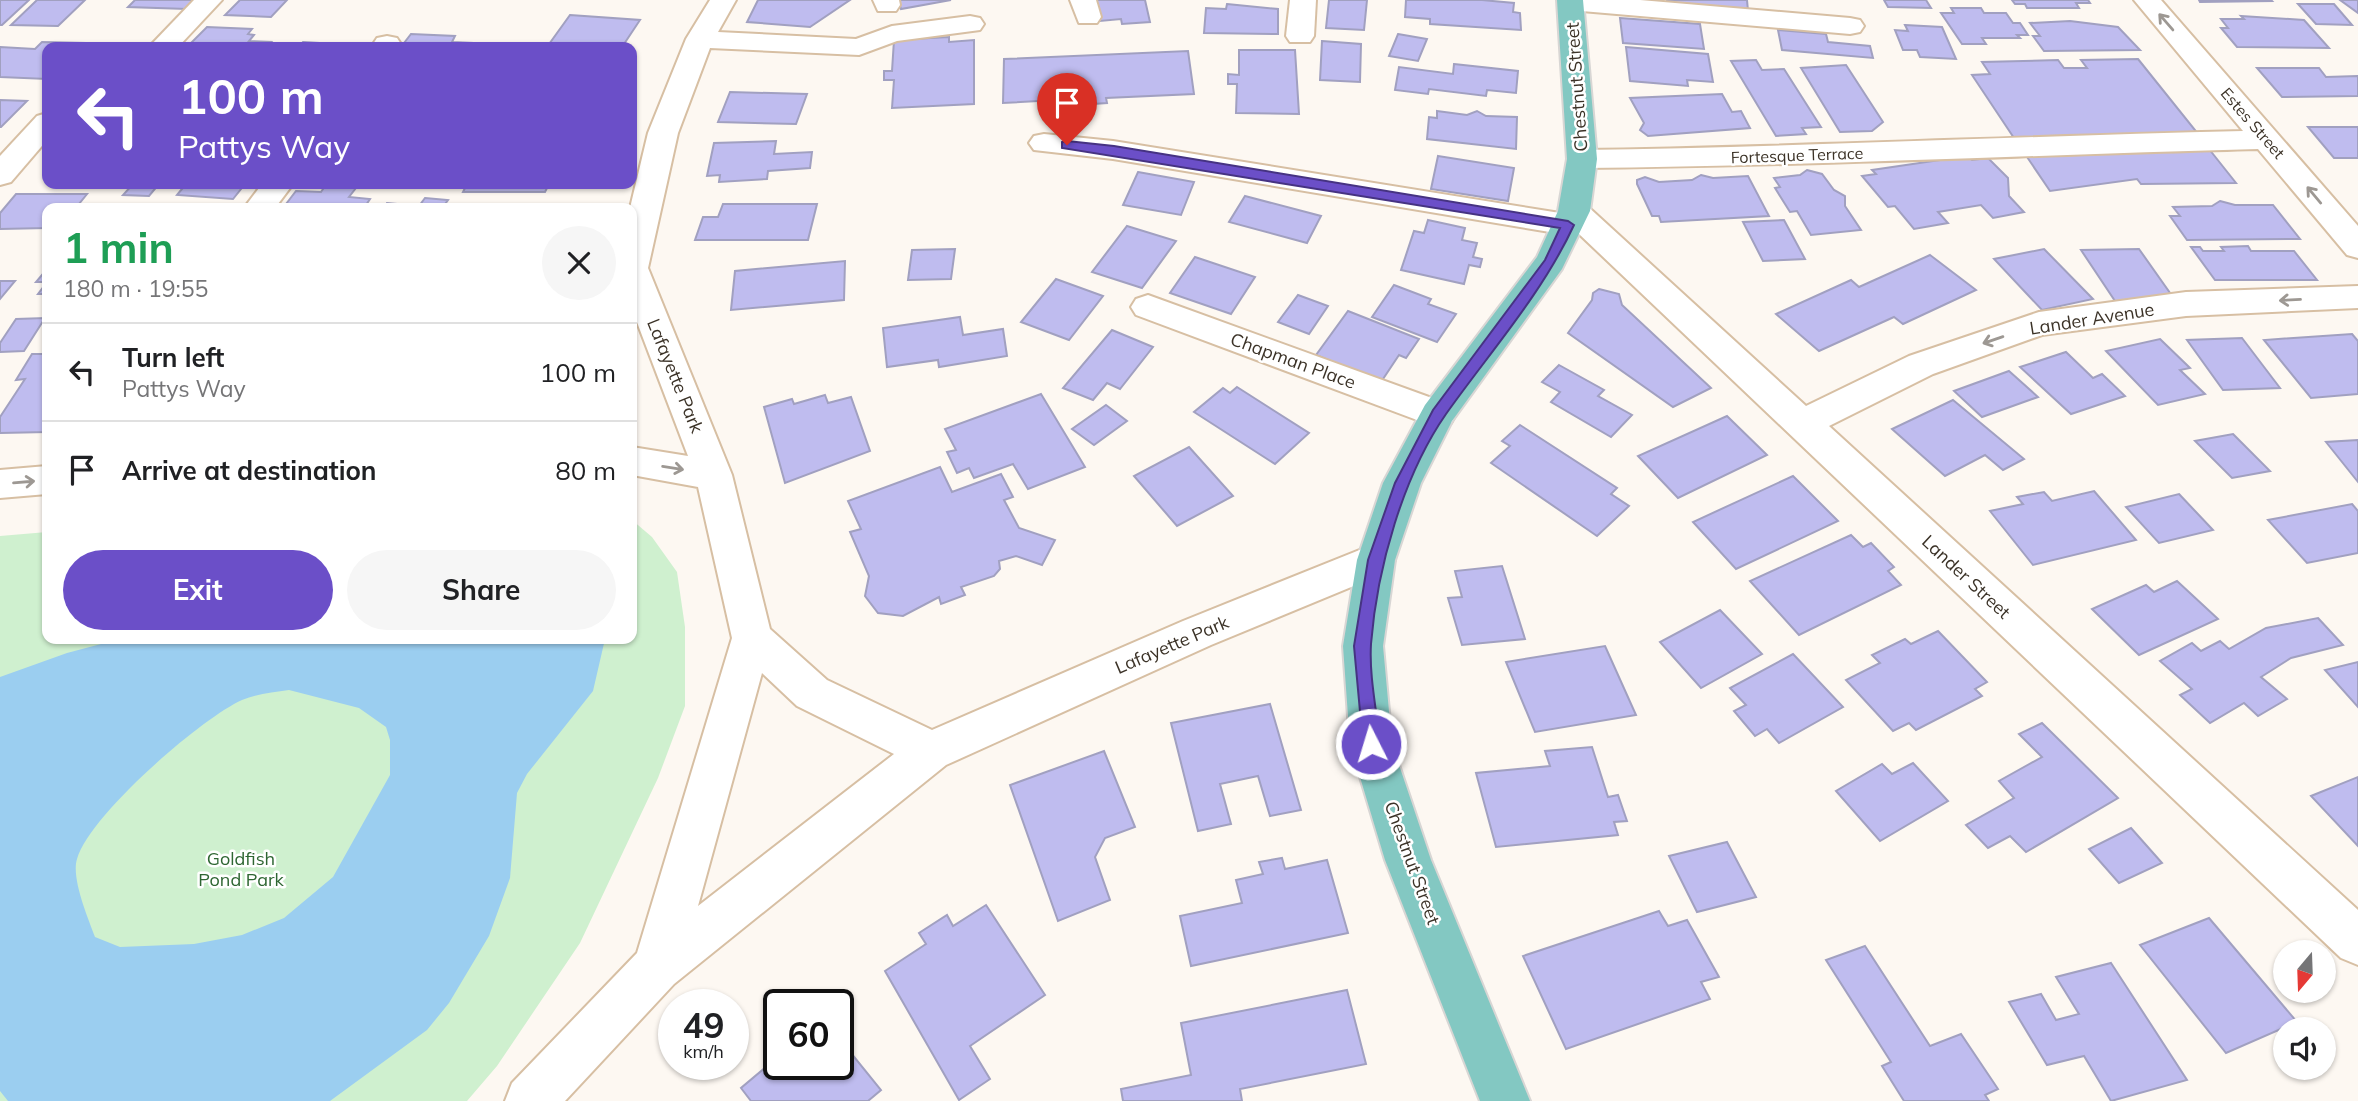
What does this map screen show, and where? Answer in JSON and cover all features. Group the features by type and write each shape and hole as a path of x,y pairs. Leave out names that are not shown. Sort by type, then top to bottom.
{"main road":[{"name":"Chestnut Street","path":"1505,1101 1408,860 1371,744 1363,646 1376,560 1402,483 1438,414 1551,261 1571,218 1582,159 1570,1"}],"street":[{"path":"168,42 209,0"},
{"name":"Lafayette Park","path":"637,247 663,134 700,39 723,0"},
{"path":"1300,36 1303,0"},
{"name":"Estes Street","path":"2147,0 2358,247"},
{"path":"1570,1 1850,26"},
{"path":"700,39 859,47 892,34 970,24"},
{"path":"0,175 42,128"},
{"name":"Fortesque Terrace","path":"1582,159 1777,157 2011,146 2267,141"},
{"path":"1044,143 1114,150 1571,218"},
{"path":"263,203 274,189"},
{"name":"Lander Street","path":"1571,218 1802,424 2358,942"},
{"name":"Lafayette Park","path":"637,282 714,475 752,638 657,967"},
{"name":"Lander Avenue","path":"1802,424 1921,365 2039,324 2186,304 2358,297"},
{"name":"Chapman Place","path":"1148,307 1438,414"},
{"path":"637,462 714,475"},
{"path":"0,484 42,480"},
{"name":"Lafayette Park","path":"530,1101 657,967 931,751 1198,633 1376,560"},
{"path":"752,638 813,693 931,751"}],"green space":[{"name":"Goldfish Pond Park","path":"637,524 652,537 677,572 685,627 685,706 658,778 580,943 497,1066 467,1101 0,1101 0,536 42,532 42,644 637,644"}],"water":[{"path":"101,644 604,644 593,691 527,774 517,793 510,878 489,936 449,1003 427,1030 330,1101 8,1101 0,1091 0,677","holes":["289,690 359,708 386,727 390,740 390,775 333,877 284,918 242,935 194,944 120,947 95,937 78,887 77,859 86,841 123,795 174,747 200,727 242,700"]}],"building":[{"path":"0,0 29,0 0,25"},
{"path":"37,0 85,0 58,26 11,25"},
{"path":"135,0 196,0 187,9 128,7"},
{"path":"240,0 287,0 271,17 225,15"},
{"path":"758,0 850,0 810,27 747,22"},
{"path":"898,0 951,0 901,9"},
{"path":"1095,0 1145,0 1150,22 1122,24 1121,19 1100,21"},
{"path":"1329,0 1367,0 1364,30 1326,28"},
{"path":"1406,0 1482,0 1514,3 1513,12 1520,13 1521,30 1430,24 1430,19 1405,17"},
{"path":"1667,0 1747,0 1748,11 1668,5"},
{"path":"1884,0 1926,0 1931,8 1888,7"},
{"path":"2012,0 2088,0 2090,3 2076,3 2079,8 2027,8 2025,4 2015,4"},
{"path":"2199,0 2271,0 2272,1 2200,2"},
{"path":"2340,0 2358,0 2358,13"},
{"path":"1227,4 1278,9 1278,34 1204,33 1206,8 1226,9"},
{"path":"2298,4 2334,4 2352,25 2316,24"},
{"path":"1951,8 1981,8 1984,13 2006,13 2013,23 2020,23 2028,35 2017,35 2020,38 1982,38 1986,44 1962,44 1941,13 1954,13"},
{"path":"570,15 640,20 625,42 551,42"},
{"path":"2241,16 2304,20 2329,48 2237,47 2221,28 2228,28 2221,19 2244,19"},
{"path":"1620,18 1700,24 1704,49 1623,43"},
{"path":"2070,21 2118,27 2140,50 2044,51 2033,36 2040,36 2030,23"},
{"path":"1905,25 1942,27 1956,59 1920,57 1917,50 1903,50 1895,30 1908,31"},
{"path":"207,27 252,29 248,34 254,35 249,41 271,42 192,42"},
{"path":"1778,30 1826,34 1828,42 1870,46 1873,58 1782,50"},
{"path":"411,34 455,36 452,42 405,42"},
{"path":"1398,34 1427,39 1418,61 1389,56"},
{"path":"949,37 949,42 974,40 974,104 892,108 894,80 884,80 884,71 892,71 894,40"},
{"path":"1322,41 1361,44 1360,82 1320,80"},
{"path":"42,42 42,79 0,77 0,47 35,49"},
{"path":"1626,47 1708,54 1713,82 1687,80 1688,86 1630,81"},
{"path":"1239,50 1295,50 1299,114 1236,113 1237,84 1228,84 1228,74 1239,75"},
{"path":"1188,51 1194,94 1106,98 1107,103 1093,104 1092,98 1003,103 1004,59"},
{"path":"2138,59 2199,135 2014,138 1972,75 1990,74 1982,62 2058,60 2064,68 2087,68 2081,60"},
{"path":"1756,60 1762,70 1784,69 1821,127 1802,128 1806,134 1776,136 1731,61"},
{"path":"1454,64 1518,71 1516,93 1487,90 1486,96 1429,89 1428,94 1395,90 1399,67 1453,74"},
{"path":"1846,65 1883,122 1872,131 1840,132 1801,68"},
{"path":"2257,68 2319,68 2326,77 2358,76 2358,96 2282,97"},
{"path":"730,92 807,94 796,124 718,122"},
{"path":"1722,94 1732,112 1741,111 1750,128 1648,136 1640,130 1644,123 1630,98"},
{"path":"0,100 27,101 1,127 0,127"},
{"path":"1437,111 1467,115 1477,111 1486,116 1517,117 1516,149 1427,139 1429,117 1437,118"},
{"path":"2308,127 2358,127 2358,158 2334,158"},
{"path":"776,141 774,154 812,152 810,168 768,171 767,179 719,182 720,175 707,176 714,143"},
{"path":"2209,149 2236,183 2141,184 2137,179 2050,191 2025,154"},
{"path":"1438,156 1514,168 1508,201 1431,189"},
{"path":"1967,156 1972,160 1988,158 2008,178 2009,196 2024,212 1993,218 1981,205 1938,212 1948,223 1914,229 1895,206 1888,207 1862,176 1876,174 1872,170"},
{"path":"1807,170 1822,174 1834,190 1845,196 1845,206 1861,230 1811,235 1797,211 1790,212 1775,188 1780,187 1774,178 1800,175"},
{"path":"1138,172 1194,182 1181,215 1123,205"},
{"path":"1701,175 1713,178 1748,176 1769,216 1661,222 1659,216 1652,216 1637,184 1637,180 1645,177 1659,182 1692,180"},
{"path":"128,189 155,189 149,196 123,195"},
{"path":"182,189 241,189 233,199 177,195"},
{"path":"323,189 355,189 349,197 370,199 367,203 287,203 296,191 321,192"},
{"path":"464,189 546,189 545,192 463,192"},
{"path":"16,194 87,194 80,203 42,203 42,228 0,229 0,213"},
{"path":"1245,196 1321,216 1307,243 1229,222"},
{"path":"425,198 448,200 446,203 421,203"},
{"path":"2220,201 2235,205 2273,205 2300,239 2187,240 2170,216 2180,216 2173,207 2212,206"},
{"path":"723,204 817,204 808,240 695,240 703,217 718,217"},
{"path":"1428,220 1465,228 1462,240 1477,243 1473,257 1482,259 1480,267 1469,265 1464,284 1401,270 1414,231 1424,233"},
{"path":"1784,220 1805,259 1763,261 1743,222"},
{"path":"1127,226 1176,241 1142,288 1092,272"},
{"path":"2248,246 2251,251 2294,251 2317,280 2215,280 2191,247 2200,247 2203,251 2224,251 2221,247"},
{"path":"955,249 951,279 908,280 912,250"},
{"path":"2044,249 2093,299 2042,310 1994,259"},
{"path":"2139,249 2175,300 2115,301 2081,250"},
{"path":"1930,255 1976,290 1903,324 1894,317 1819,351 1776,314 1851,280 1859,287"},
{"path":"1195,257 1255,277 1231,314 1170,293"},
{"path":"845,261 844,300 731,310 735,271"},
{"path":"1056,279 1103,296 1069,340 1021,322"},
{"path":"0,281 15,281 0,299"},
{"path":"1394,285 1431,299 1428,304 1456,314 1437,342 1372,317"},
{"path":"1599,289 1619,294 1622,305 1711,388 1673,407 1568,333 1592,300 1593,293"},
{"path":"1298,295 1328,306 1309,334 1278,322"},
{"path":"1348,311 1419,339 1406,358 1399,355 1381,382 1316,355"},
{"path":"960,317 963,335 1003,329 1007,356 939,367 938,360 887,367 883,328"},
{"path":"42,318 42,323 24,351 0,352 0,343 16,319"},
{"path":"1112,330 1153,347 1120,389 1107,383 1093,400 1063,388"},
{"path":"2352,334 2358,341 2358,394 2311,398 2264,340"},
{"path":"2242,338 2280,388 2223,390 2187,340"},
{"path":"2160,339 2190,368 2180,370 2205,394 2158,405 2106,351"},
{"path":"2066,352 2093,378 2102,374 2125,396 2071,414 2020,367"},
{"path":"32,354 42,354 42,432 0,433 0,417 25,379 16,380"},
{"path":"1559,365 1604,390 1598,396 1632,415 1611,437 1551,402 1560,392 1542,382"},
{"path":"2009,371 2038,397 1982,417 1954,391"},
{"path":"1237,387 1309,433 1275,464 1194,412 1223,388 1230,393"},
{"path":"1041,394 1085,467 1028,489 1013,464 974,478 969,468 957,473 947,452 956,450 945,429"},
{"path":"825,395 828,403 851,397 870,451 785,483 764,407 792,399 794,404"},
{"path":"1953,400 2024,459 2003,470 1985,455 1945,476 1892,429"},
{"path":"1106,405 1127,421 1094,445 1072,429"},
{"path":"1727,416 1767,455 1678,498 1638,456"},
{"path":"1520,425 1617,488 1611,494 1629,506 1597,536 1491,463 1510,446 1502,441"},
{"path":"2233,434 2270,471 2232,478 2195,441"},
{"path":"2358,440 2358,482 2326,442"},
{"path":"1189,447 1233,496 1177,526 1134,476"},
{"path":"940,467 952,492 1001,474 1013,497 1004,500 1019,528 1055,540 1042,565 1016,556 999,561 1000,569 994,576 961,587 965,595 941,604 939,597 903,616 878,613 865,596 869,576 850,532 861,529 848,501"},
{"path":"1793,476 1838,521 1736,569 1693,522"},
{"path":"2094,491 2136,540 2033,565 1990,511 2023,504 2017,497 2044,492 2052,501"},
{"path":"2179,494 2213,530 2159,543 2126,507"},
{"path":"2352,504 2358,511 2358,553 2307,563 2268,520"},
{"path":"1851,535 1863,547 1871,543 1894,567 1888,571 1901,585 1799,635 1750,581"},
{"path":"1502,566 1525,639 1462,645 1448,598 1462,597 1455,571"},
{"path":"2177,581 2218,619 2139,655 2092,609 2146,585 2154,592"},
{"path":"1720,610 1762,654 1701,688 1660,642"},
{"path":"2318,618 2343,645 2291,658 2261,677 2287,699 2258,716 2244,703 2210,723 2180,695 2192,689 2160,661 2192,643 2201,651 2220,641 2229,649 2266,628"},
{"path":"1938,631 1987,682 1975,689 1982,696 1916,730 1909,723 1893,731 1846,680 1880,663 1872,655 1905,639 1911,644"},
{"path":"1605,646 1636,715 1535,732 1506,662"},
{"path":"1793,654 1843,707 1779,743 1767,729 1755,736 1734,711 1746,705 1730,688"},
{"path":"2358,662 2358,707 2325,670"},
{"path":"1270,704 1301,810 1270,816 1258,776 1220,784 1231,824 1198,831 1171,723"},
{"path":"2042,723 2118,798 2026,852 2010,836 1988,848 1966,825 2014,798 1999,781 2042,757 2019,734"},
{"path":"1592,747 1608,797 1618,795 1627,821 1614,822 1618,835 1496,847 1476,773 1550,766 1545,751"},
{"path":"1104,751 1135,827 1105,838 1095,857 1110,900 1058,921 1010,785"},
{"path":"1913,763 1948,801 1880,841 1836,791 1882,764 1892,774"},
{"path":"2358,777 2358,846 2311,796"},
{"path":"2131,828 2162,863 2119,883 2089,849"},
{"path":"1727,842 1756,897 1697,912 1669,856"},
{"path":"1282,858 1285,869 1327,860 1348,933 1191,966 1180,916 1242,903 1236,880 1263,874 1259,862"},
{"path":"986,905 1045,995 970,1046 990,1079 959,1100 885,971 926,944 919,933 947,915 953,926"},
{"path":"1659,911 1668,926 1687,920 1719,977 1701,982 1710,999 1566,1049 1523,956"},
{"path":"2209,918 2273,994 2273,1003 2281,1003 2293,1017 2273,1017 2273,1032 2226,1053 2140,945"},
{"path":"1865,946 1930,1046 1961,1034 1998,1089 1985,1095 1989,1101 1904,1101 1882,1066 1891,1062 1826,960"},
{"path":"2111,963 2187,1080 2111,1101 2084,1056 2047,1065 2009,1002 2041,994 2056,1020 2079,1014 2056,977"},
{"path":"1347,990 1366,1064 1240,1089 1242,1101 1123,1101 1121,1089 1191,1075 1181,1023"},
{"path":"854,1057 881,1090 868,1101 751,1101 741,1088 763,1069 763,1080 854,1080"}],"route":[{"path":"1067,145 1114,150 1568,225 1551,261 1438,414 1402,483 1376,560 1363,646 1371,744"}]}
